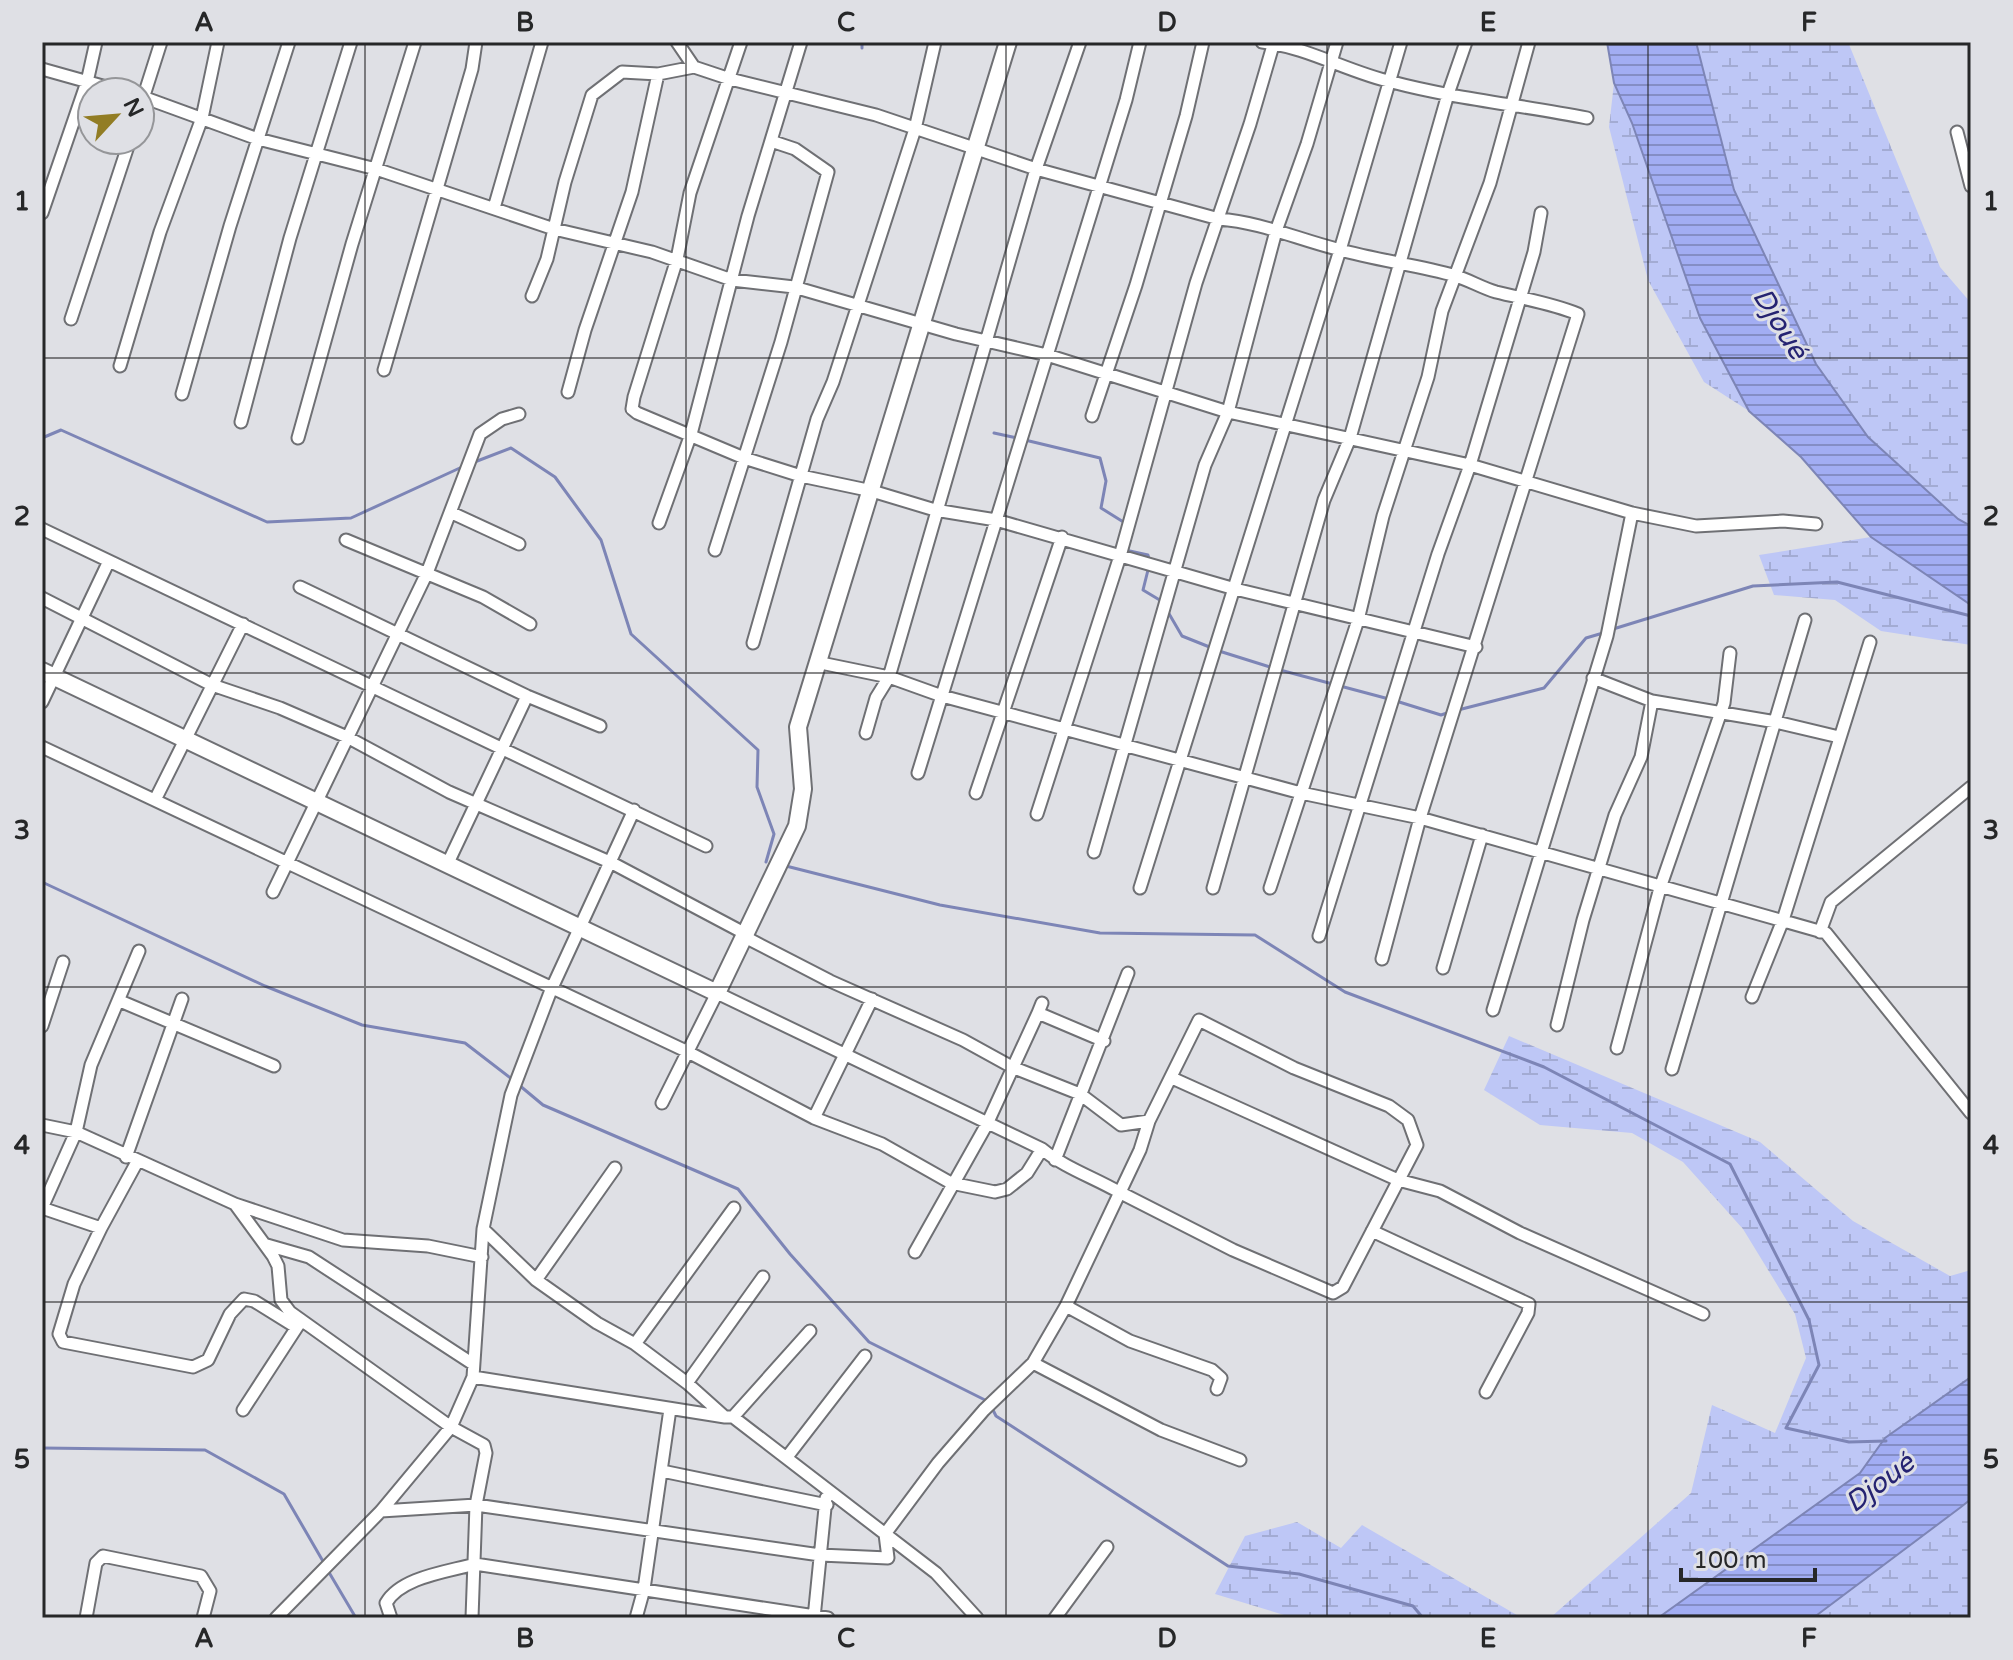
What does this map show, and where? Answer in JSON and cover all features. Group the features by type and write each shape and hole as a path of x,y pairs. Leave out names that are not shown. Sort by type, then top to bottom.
{"street":[{"path":"88,76 96,42"},
{"path":"149,76 161,42"},
{"path":"120,366 160,232 202,118 218,42"},
{"path":"182,394 289,42"},
{"path":"241,422 351,42"},
{"path":"298,438 415,42"},
{"path":"384,370 472,69 476,42"},
{"path":"494,208 542,42"},
{"path":"677,42 694,67"},
{"path":"741,42 690,193 677,259 632,409 744,458 801,476 872,491 935,510 996,520 1235,589 1476,647"},
{"path":"659,523 691,434 801,42"},
{"path":"753,643 817,419 858,306 915,129 935,42"},
{"path":"662,1103 801,814 798,727 821,663 1008,42"},
{"path":"866,733 876,698 889,677 1036,169 1080,42"},
{"path":"918,773 1100,185 1140,42"},
{"path":"1092,416 1108,373 1186,116 1203,42"},
{"path":"1037,814 1120,556 1269,42 1389,82 1512,108 1587,118"},
{"path":"1094,852 1205,465 1228,412 1276,231 1337,42"},
{"path":"1140,888 1340,250 1401,42"},
{"path":"1213,888 1324,500 1350,438 1448,94 1466,42"},
{"path":"1270,888 1336,678 1358,620 1383,516 1455,276 1490,183 1529,42"},
{"path":"532,296 592,95 622,72 658,74 694,67 788,95 876,115 1036,169 1159,200 1219,219 1247,221 1340,250 1370,254 1400,265 1455,276 1520,298 1561,306 1578,314 1420,818 1382,959"},
{"path":"42,69 76,79"},
{"path":"568,392 632,192 658,74"},
{"path":"156,104 258,139 376,169 554,229 677,259 732,280 794,287 1047,355 1228,412 1285,422 1470,465 1632,513 1696,526 1783,521 1816,524"},
{"path":"42,213 76,114"},
{"path":"1957,132 1971,186"},
{"path":"715,550 781,342 828,172 795,149 771,141"},
{"path":"71,319 125,156"},
{"path":"1319,936 1413,633 1470,465 1520,298 1541,213"},
{"path":"273,892 427,573 480,434 502,419 519,414"},
{"path":"452,513 519,544"},
{"path":"1493,1010 1607,636 1632,513"},
{"path":"42,529 706,846"},
{"path":"976,793 1001,711 1062,537"},
{"path":"346,540 427,573 530,624"},
{"path":"42,702 48,674 83,621 108,563"},
{"path":"300,587 527,696 600,726"},
{"path":"42,598 212,685 280,708 347,737 476,805 612,863 872,999 963,1040 1012,1067 1080,1094 1121,1125 1149,1121"},
{"path":"1672,1069 1805,620"},
{"path":"155,800 243,624"},
{"path":"1752,997 1783,920 1870,642"},
{"path":"1617,1048 1660,888 1719,714 1730,653"},
{"path":"821,663 889,677 942,696 1301,793 1420,818 1598,871 1722,902 1826,933 1971,1113"},
{"path":"48,674 578,930 1042,1149 1055,1160 1119,1192 1233,1250 1333,1293 1343,1287 1417,1145 1408,1120 1389,1106 1294,1068 1199,1020 1149,1121 1140,1150 1119,1192 1066,1306 1033,1363 984,1410 938,1463 885,1534 888,1558 820,1555 476,1505 381,1511"},
{"path":"1593,678 1652,701 1776,722 1839,737"},
{"path":"447,865 505,749 527,696"},
{"path":"1557,1025 1615,815 1641,757 1652,701"},
{"path":"42,747 551,990 686,1051 814,1118 882,1144 951,1183 995,1192 1007,1189 1027,1173 1042,1149"},
{"path":"1820,932 1831,902 1971,787"},
{"path":"276,1618 381,1511 451,1427 473,1377 483,1229 511,1095 551,990 634,810"},
{"path":"1443,968 1482,835"},
{"path":"101,1228 42,1208 76,1132 91,1065 139,951"},
{"path":"42,1026 63,962"},
{"path":"1055,1160 1128,973"},
{"path":"182,999 131,1160 74,1284 59,1334 63,1342 193,1367 208,1360 230,1314 244,1299 254,1301 299,1324 451,1427 484,1445 486,1453 476,1505 472,1618"},
{"path":"814,1118 872,999"},
{"path":"120,1001 274,1066"},
{"path":"915,1252 951,1183 987,1124 1040,1008 1104,1041"},
{"path":"1172,1078 1398,1180 1440,1191 1520,1233 1703,1314"},
{"path":"42,1125 76,1132 131,1160 235,1204 343,1240 428,1246 482,1257"},
{"path":"536,1280 615,1168"},
{"path":"235,1204 278,1266 281,1300 299,1324"},
{"path":"635,1344 734,1208"},
{"path":"483,1229 536,1280 597,1323 635,1344 885,1534 953,1588 976,1618"},
{"path":"1372,1231 1529,1304 1528,1313 1486,1392"},
{"path":"265,1245 309,1257 473,1364"},
{"path":"687,1383 763,1277"},
{"path":"1066,1306 1130,1341 1212,1370 1221,1378 1217,1389"},
{"path":"243,1410 299,1324"},
{"path":"729,1417 810,1331"},
{"path":"787,1457 865,1356"},
{"path":"1033,1363 1161,1430 1240,1460"},
{"path":"473,1377 729,1417"},
{"path":"636,1618 654,1531 670,1409"},
{"path":"662,1471 827,1505"},
{"path":"814,1617 827,1505 825,1489"},
{"path":"1055,1618 1107,1547"},
{"path":"86,1618 96,1563 103,1556 201,1576 210,1591 203,1618"},
{"path":"391,1618 386,1603 391,1593 429,1577 475,1564 828,1618"}],"green space":[{"path":"1696,42 1848,42 1940,267 1971,303 1971,526 1958,519 1868,437 1816,364 1734,190"},
{"path":"1614,83 1632,123 1700,318 1749,411 1704,382 1648,280 1609,127"},
{"path":"1871,537 1971,605 1971,645 1881,631 1835,600 1774,595 1759,555"},
{"path":"1509,1036 1760,1142 1853,1221 1950,1276 1971,1270 1971,1377 1885,1438 1860,1473 1658,1618 1550,1618 1691,1493 1712,1405 1775,1433 1806,1358 1795,1314 1743,1229 1683,1162 1632,1133 1540,1125 1484,1090"},
{"path":"1971,1499 1968,1618 1813,1618 1961,1507"},
{"path":"1297,1522 1341,1548 1362,1525 1522,1618 1294,1618 1215,1594 1245,1536"}],"water":[{"name":"Djoué","path":"1607,42 1696,42 1734,190 1816,364 1868,437 1958,519 1971,526 1971,605 1871,537 1801,457 1749,411 1700,318 1632,123 1614,83"},
{"name":"Djoué","path":"1971,1377 1971,1499 1961,1507 1813,1618 1658,1618 1860,1473 1885,1438"}],"waterway":[{"path":"862,42 862,48"},
{"path":"42,438 61,430 267,522 351,518 462,467"},
{"path":"994,433 1017,438"},
{"path":"1025,440 1100,458 1106,481 1101,508 1125,523"},
{"path":"472,463 511,448 555,477 601,540 631,634 758,750 757,787 774,834 766,862"},
{"path":"1125,550 1148,555 1149,559"},
{"path":"1149,566 1143,590 1163,602"},
{"path":"1610,630 1753,586 1837,582 1971,616"},
{"path":"1168,612 1182,636 1212,648"},
{"path":"1458,710 1544,688 1586,638 1603,633"},
{"path":"1219,651 1273,668"},
{"path":"1280,670 1389,699"},
{"path":"1396,701 1441,715 1450,712"},
{"name":"Djoué","path":"786,866 940,905 1100,933 1255,935 1345,992 1544,1067 1730,1164 1809,1320 1819,1365 1786,1428 1849,1442 1886,1441"},
{"path":"42,882 265,986 362,1025 465,1043 513,1080"},
{"path":"519,1085 543,1105 738,1189 790,1254 869,1342 989,1402 996,1416 1228,1566 1299,1574 1413,1606 1423,1618"},
{"path":"42,1448 205,1450 284,1494 324,1563"},
{"path":"327,1569 356,1618"}]}
